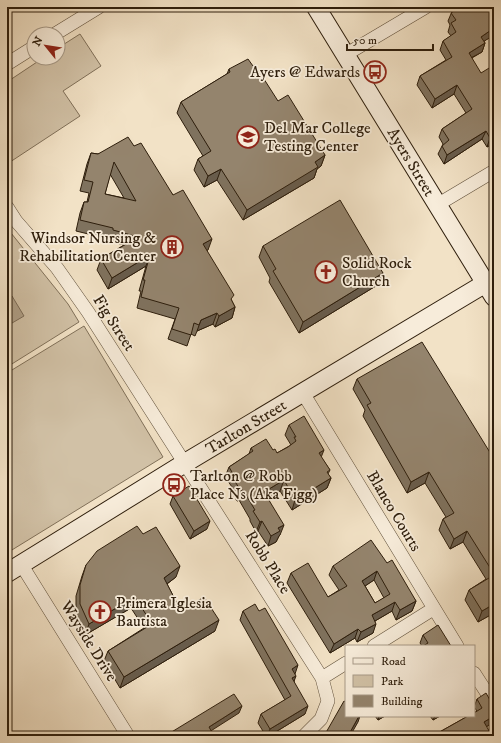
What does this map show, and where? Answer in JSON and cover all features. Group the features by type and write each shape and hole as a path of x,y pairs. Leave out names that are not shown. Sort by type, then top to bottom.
{"street":[{"path":"66,27 99,7"},
{"name":"Ayers Street","path":"316,7 490,290"},
{"path":"345,55 426,7"},
{"path":"7,64 26,52"},
{"path":"437,205 494,171"},
{"name":"Fig Street","path":"7,207 16,221 57,268 88,312 185,463"},
{"name":"Tarlton Street","path":"14,568 303,392 490,290"},
{"name":"Blanco Courts","path":"303,392 433,609 456,645"},
{"name":"Robb Place","path":"185,463 322,678 328,701 321,718 304,736"},
{"name":"Wayside Drive","path":"14,568 128,736"},
{"path":"376,645 433,609"},
{"path":"322,678 345,664"},
{"path":"475,675 494,704"}],"green space":[{"path":"80,34 101,66 63,91 80,116 7,164 7,82 31,66 66,66 66,43"},
{"path":"7,228 68,304 79,322 7,367"},
{"path":"84,326 163,457 7,553 7,373"}],"shaded area":[{"path":"7,295 12,296 24,316 7,326"}],"building":[{"path":"457,7 465,7 466,10 471,7 494,7 494,28 481,37 485,43 469,53 481,73 494,65 494,136 490,138 486,131 447,155 442,146 449,140 442,129 472,109 457,85 435,99 420,76 452,57 443,41 456,32 451,23 456,20 451,13 454,11 453,9"},
{"name":"Del Mar College Testing Center","path":"248,59 253,66 255,65 278,101 288,95 325,155 315,162 318,167 247,210 221,169 208,176 198,159 211,151 181,102 230,72 229,69"},
{"name":"Windsor Nursing & Rehabilitation Center","path":"128,137 134,146 141,143 173,195 183,190 212,239 203,244 234,295 231,299 235,307 219,316 217,313 201,320 199,325 194,323 191,335 172,329 179,308 141,297 145,280 143,280 150,255 112,278 101,259 138,237 113,230 113,228 80,220 84,202 88,202 93,182 84,180 91,153 98,154","holes":["114,162 136,201 105,194"]},
{"name":"Solid Rock Church","path":"340,200 383,273 303,322 273,271 276,269 263,246"},
{"path":"422,342 494,459 494,574 467,531 454,539 443,519 454,513 429,472 411,482 367,405 371,403 357,379"},
{"path":"304,416 324,450 319,453 330,470 327,472 331,478 295,500 284,480 264,492 284,525 278,528 280,531 271,536 262,521 260,522 253,511 255,510 243,490 241,491 234,480 236,479 229,467 253,451 251,448 266,439 273,450 275,449 277,453 288,447 296,441 294,437 296,437 289,425"},
{"path":"189,486 210,521 194,531 173,496"},
{"name":"Primera Iglesia Bautista","path":"137,526 143,534 156,527 180,566 164,578 181,611 204,597 219,620 124,677 108,651 152,624 135,597 89,624 80,604 80,585 86,565 97,551"},
{"path":"371,540 387,563 392,560 416,601 400,610 395,602 372,615 376,624 361,632 358,629 334,644 291,573 308,563 328,597 347,586 333,566","holes":["377,571 390,594 375,603 362,581"]},
{"path":"494,575 494,604 482,611 469,590"},
{"path":"255,604 259,611 265,608 298,665 292,669 296,676 292,678 308,706 270,729 261,714 291,696 243,611"},
{"path":"438,625 450,645 425,645 428,643 423,635"},
{"path":"486,693 494,707 494,716 484,722 492,736 438,736 436,734 466,717 475,717 475,712 482,708 477,699"},
{"path":"234,694 242,706 209,727 214,736 165,736"},
{"path":"345,702 345,717 358,717 348,736 324,736"}],"place":[{"name":"Ayers @ Edwards","path":"375,72"},
{"name":"Del Mar College Testing Center","path":"248,137"},
{"name":"Windsor Nursing & Rehabilitation Center","path":"172,247"},
{"name":"Solid Rock Church","path":"326,272"},
{"name":"Tarlton @ Robb Place Ns (Aka Figg)","path":"174,485"},
{"name":"Primera Iglesia Bautista","path":"100,612"}]}
